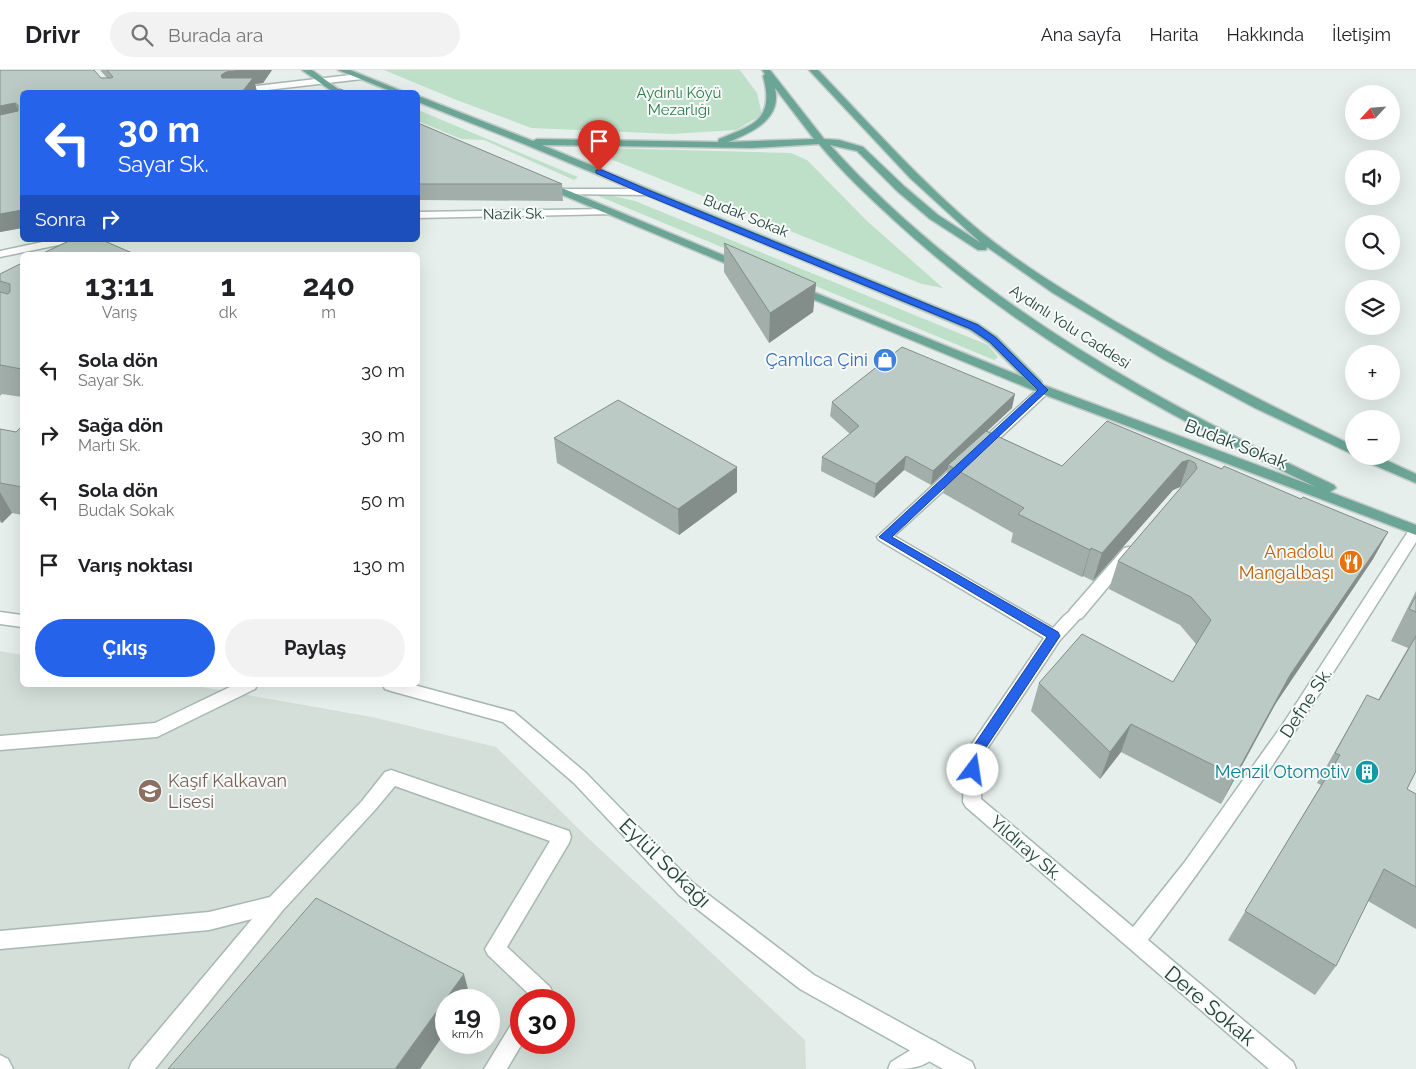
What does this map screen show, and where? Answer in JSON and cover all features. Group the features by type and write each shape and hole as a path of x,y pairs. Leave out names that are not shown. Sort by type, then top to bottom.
{"main road":[{"path":"306,70 335,90"},
{"path":"342,70 395,90"},
{"path":"714,145 760,124 771,112 773,96 765,70"},
{"name":"Aydınlı Yolu Caddesi","path":"765,70 821,141 879,200 927,244 980,286 1058,342 1146,396 1232,441 1416,530"},
{"name":"Aydınlı Yolu Caddesi","path":"813,70 935,198 979,236 1059,293 1231,392 1345,447"},
{"name":"Budak Sokak","path":"420,100 528,142 974,327 993,340 1044,390"},
{"path":"528,142 714,145 821,141 860,149 901,189 934,217 1059,293"},
{"path":"536,180 758,273"},
{"name":"Budak Sokak","path":"786,284 1044,390 1416,530"},
{"path":"1385,465 1416,479"}],"street":[{"path":"268,90 359,77"},
{"path":"564,192 645,192"},
{"name":"Nazik Sk.","path":"420,215 610,212"},
{"path":"0,254 58,242"},
{"path":"1044,390 884,537 1054,636"},
{"name":"Defne Sk.","path":"1134,942 1191,869 1284,737 1416,530"},
{"name":"Yıldıray Sk.","path":"1134,942 972,802 974,754 1054,636 1076,614 1141,539"},
{"path":"0,618 20,621"},
{"path":"0,743 157,730 245,687"},
{"name":"Eylül Sokağı","path":"398,687 508,717 580,778 686,889 807,982 964,1069"},
{"path":"140,1069 276,904 368,806 391,777 562,837 495,949 538,989"},
{"path":"1,942 209,921 276,904"},
{"name":"Dere Sokak","path":"1134,942 1285,1069"},
{"path":"495,1069 510,1045"},
{"path":"899,1069 929,1050"}],"shaded area":[{"path":"0,651 20,655 20,687 202,687 372,717 496,747 588,838 805,1040 806,1069 0,1069"}],"green space":[{"name":"Aydınlı Köyü Mezarlığı","path":"384,70 740,70 757,93 762,115 736,130 672,134 531,128"},
{"path":"420,111 578,177 574,180 484,140 461,139 420,122"},
{"path":"603,148 791,153 807,160 867,221 943,288 922,284 593,152"},
{"path":"600,193 635,201 988,345 998,357 994,360 596,195"}],"building":[{"path":"0,70 94,70 101,78 111,78 113,77 107,70 242,70 226,72 221,75 222,78 253,78 244,90 20,90 20,210 0,214 0,115 18,111 18,105 15,103 0,106"},
{"path":"420,124 562,184 420,184"},
{"path":"67,242 107,242 130,252 45,252"},
{"path":"724,243 816,283 770,313"},
{"path":"20,264 20,369 0,365 0,292 8,294 10,292 10,284 0,281 0,274"},
{"path":"902,347 1015,394 933,471 906,456 876,484 822,457 859,426 832,402"},
{"path":"618,400 737,467 678,509 554,438"},
{"path":"1107,421 1222,469 1224,466 1301,499 1303,497 1388,532 1290,675 1235,776 1131,724 1110,752 1039,683 1082,634 1173,682 1211,620 1191,597 1118,561 1195,471 1197,468 1195,463 1189,460 1182,462 1102,553 1091,548 1090,550 1018,514 1024,508 948,465 986,431 1062,466"},
{"path":"20,428 20,487 0,483 0,429 16,432"},
{"path":"1416,596 1416,612 1409,609"},
{"path":"1416,636 1416,771 1407,789 1416,794 1416,887 1384,869 1336,966 1245,911 1340,755 1335,753 1367,695 1379,700"},
{"path":"316,898 464,974 453,989 435,989 435,1014 395,1069 168,1069"}],"place":[{"name":"Çamlıca Çini","path":"885,360"},
{"name":"Anadolu Mangalbaşı","path":"1351,562"},
{"name":"Menzil Otomotiv","path":"1367,772"},
{"name":"Kaşıf Kalkavan Lisesi","path":"150,791"}],"route":[{"path":"599,171 645,192 974,327 993,340 1044,390 884,537 1054,636 974,754 973,770"}]}
